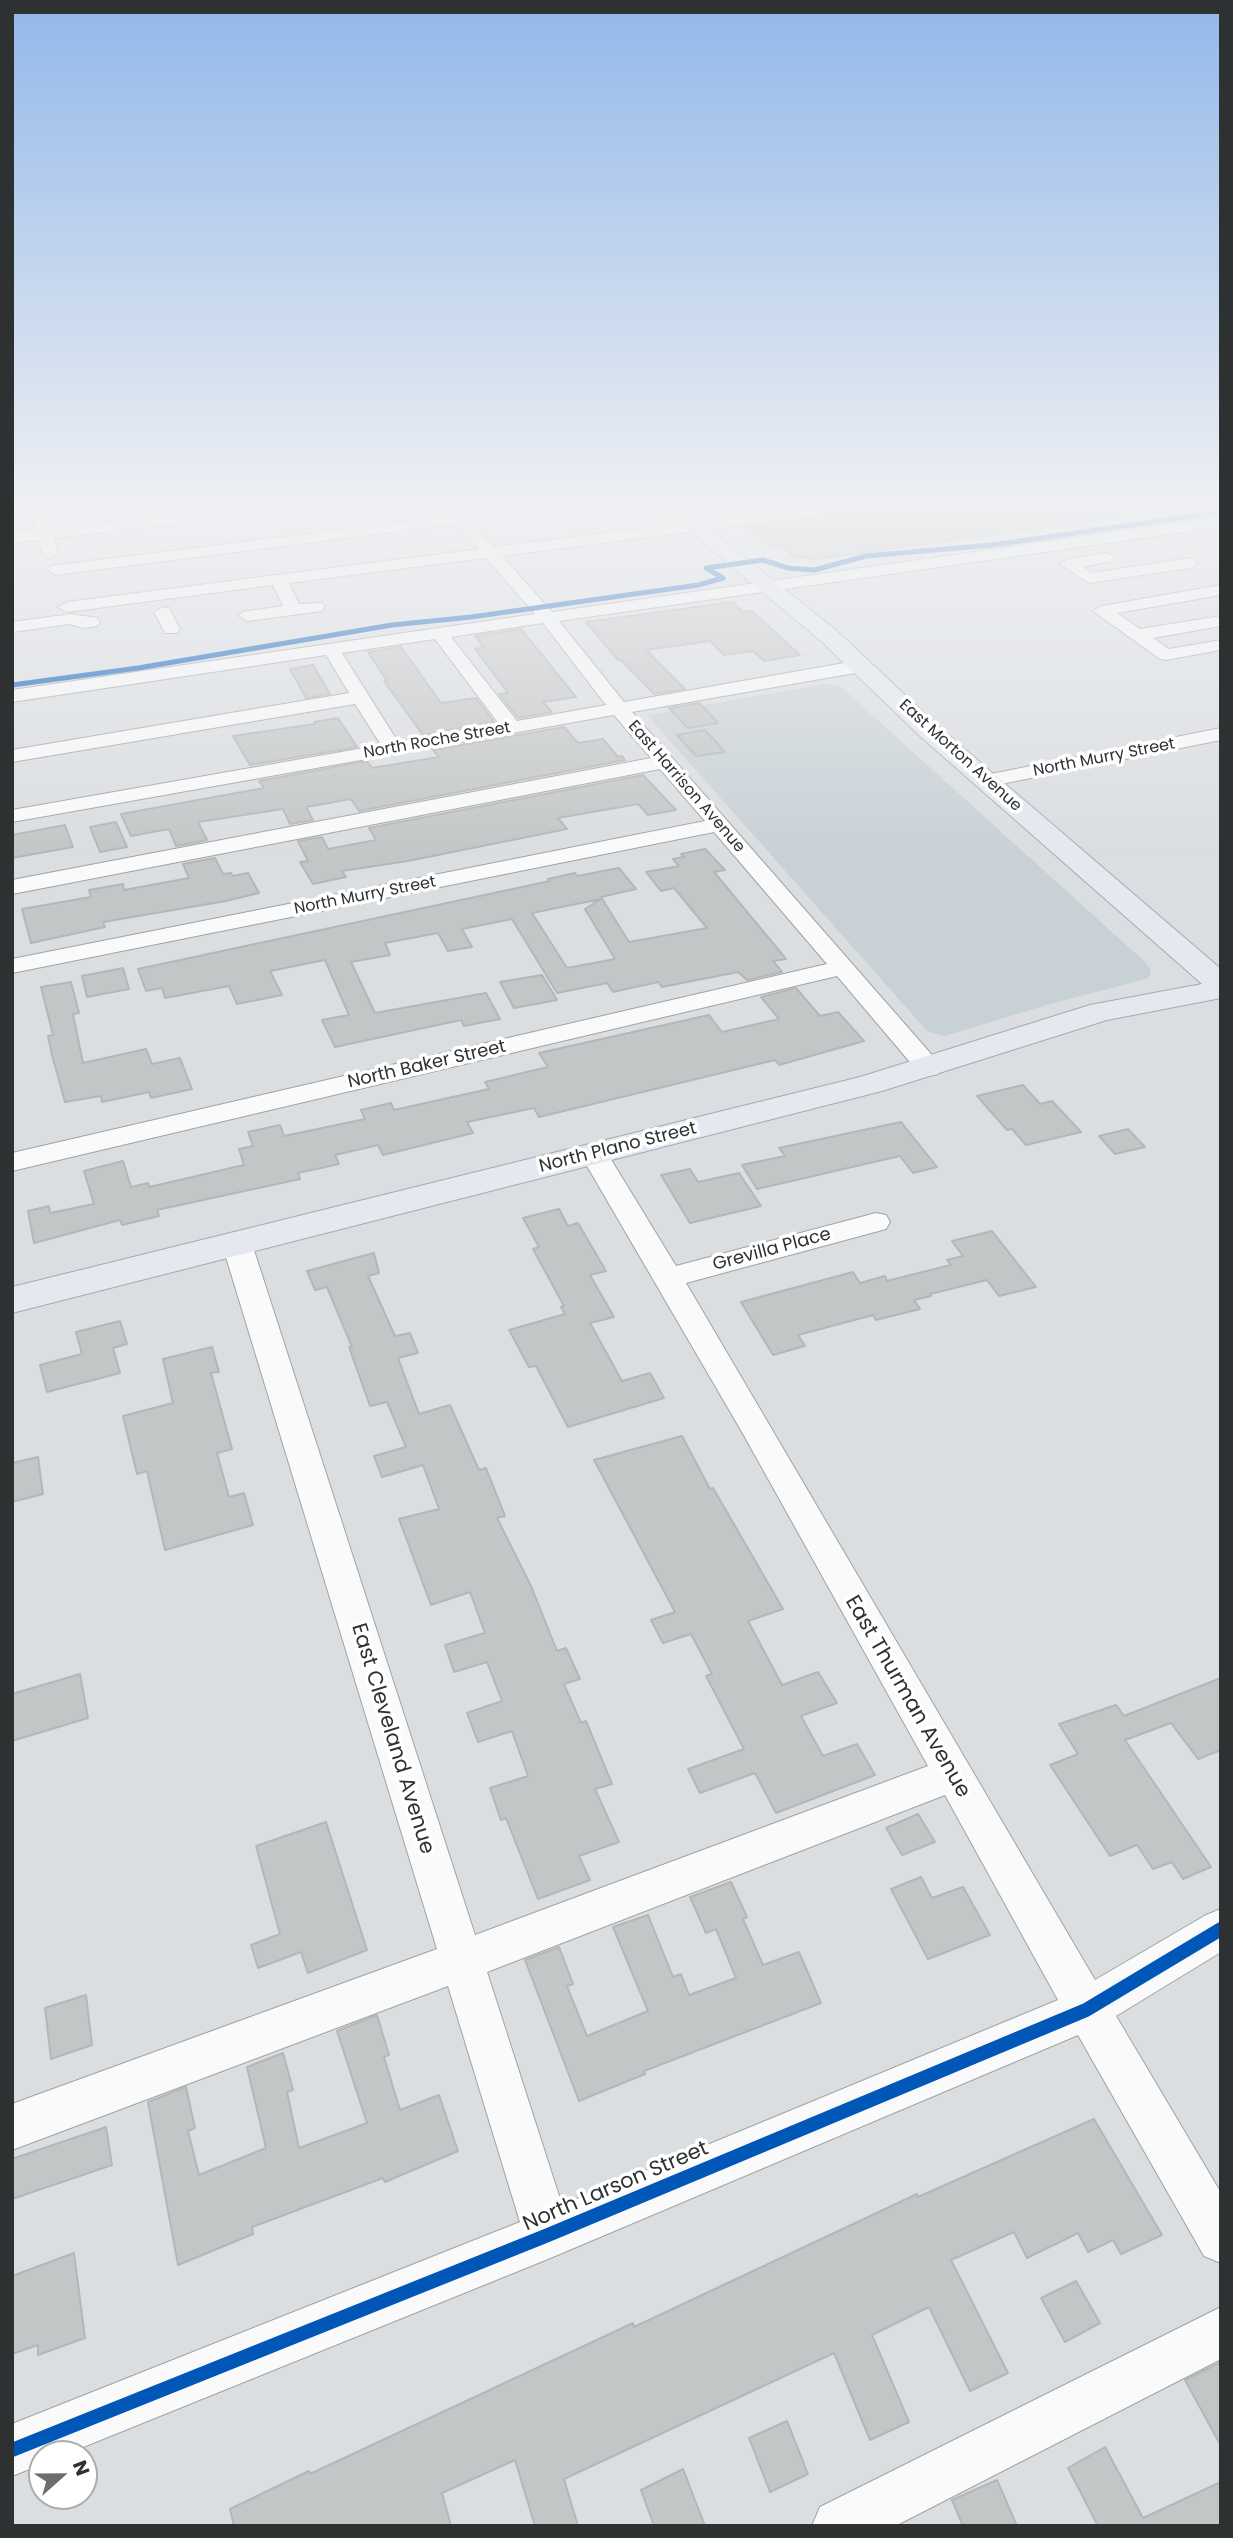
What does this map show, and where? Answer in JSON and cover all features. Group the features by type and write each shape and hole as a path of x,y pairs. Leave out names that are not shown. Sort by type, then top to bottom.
{"main road":[{"name":"East Morton Avenue","path":"810,621 986,781 1221,987"},
{"name":"North Plano Street","path":"12,1300 929,1068 1101,1012 1221,987"}],"street":[{"path":"167,621 171,629"},
{"path":"12,696 517,621"},
{"name":"East Harrison Avenue","path":"550,621 619,709 929,1068"},
{"path":"1117,621 1166,655 1221,645"},
{"path":"1137,635 1217,625"},
{"path":"439,633 512,728"},
{"path":"331,649 393,749"},
{"name":"North Roche Street","path":"12,816 861,666"},
{"path":"12,756 361,697"},
{"name":"North Murry Street","path":"986,781 1221,734"},
{"path":"12,887 664,762"},
{"name":"North Murry Street","path":"12,966 718,825"},
{"name":"North Baker Street","path":"12,1162 841,968"},
{"name":"East Thurman Avenue","path":"594,1154 669,1279 1086,2010 1221,2239"},
{"name":"Grevilla Place","path":"669,1279 876,1222"},
{"name":"East Cleveland Avenue","path":"237,1244 548,2235"},
{"path":"12,2127 952,1775"},
{"name":"North Larson Street","path":"12,2451 548,2235 1086,2010 1221,1929"},
{"path":"839,2526 1221,2332"}],"shaded area":[{"path":"825,684 840,686 1145,962 1150,969 1150,975 1146,979 1050,1004 945,1036 928,1032 647,715"}],"building":[{"path":"763,621 800,655 764,661 753,651 724,655 710,641 646,650 685,689 654,694 618,660 586,622"},
{"path":"521,629 576,697 543,702 552,712 518,718 499,694 508,693 475,649 484,647 475,636"},
{"path":"401,647 441,703 476,698 494,722 423,735 384,681 387,681 368,652"},
{"path":"313,665 330,694 306,698 290,669"},
{"path":"699,703 718,723 688,728 669,708"},
{"path":"338,718 357,747 250,765 233,736 315,724 314,722"},
{"path":"564,727 578,743 603,739 618,757 622,756 625,760 359,811 351,799 306,807 313,820 290,824 283,809 198,822 207,840 176,846 169,829 131,836 121,814 264,788 259,781 367,761 372,768 439,757 433,750"},
{"path":"705,730 725,752 696,756 677,735"},
{"path":"643,775 676,810 648,815 638,804 558,818 567,829 408,861 342,871 346,877 313,884 300,862 308,861 298,841 322,837 328,849 376,840 369,828"},
{"path":"116,822 127,847 100,852 90,827"},
{"path":"65,825 73,847 12,858 12,835"},
{"path":"705,849 725,870 714,872 786,959 773,961 782,972 747,980 738,972 662,987 658,982 613,992 607,983 557,993 512,919 462,929 472,947 448,951 438,933 385,943 390,955 351,962 375,1013 486,993 500,1019 464,1026 461,1020 335,1047 322,1020 349,1015 325,960 270,971 282,995 237,1004 229,986 165,998 162,988 146,991 138,969 550,881 548,879 575,873 577,876 619,868 636,889 601,897 629,942 707,928 674,888 661,891 646,872 679,866 673,859 684,857 681,854","holes":["601,899 585,909 615,959 567,968 532,913"]},
{"path":"215,858 223,874 231,873 233,876 248,873 259,893 103,922 105,927 31,943 22,909 91,897 89,890 123,884 124,890 189,878 183,864"},
{"path":"123,968 129,989 87,997 82,976"},
{"path":"542,975 557,1000 514,1008 500,982"},
{"path":"71,982 79,1013 73,1014 83,1063 146,1049 152,1064 180,1058 192,1089 151,1098 149,1092 102,1102 101,1096 65,1102 48,1036 53,1035 41,987"},
{"path":"796,988 820,1016 838,1012 864,1041 779,1065 775,1060 539,1117 534,1108 467,1122 473,1133 383,1155 378,1145 335,1155 339,1164 298,1173 300,1179 157,1210 159,1216 122,1225 120,1220 34,1243 28,1211 49,1206 50,1213 94,1204 84,1171 123,1161 131,1187 148,1183 149,1187 244,1165 239,1149 253,1146 248,1132 280,1125 284,1136 365,1119 361,1110 391,1103 394,1110 489,1089 485,1082 548,1067 539,1053 709,1015 722,1032 779,1019 761,997"},
{"path":"1023,1085 1040,1104 1052,1101 1081,1132 1026,1145 1012,1129 1007,1130 977,1096"},
{"path":"901,1122 937,1167 913,1173 900,1156 757,1189 742,1165 785,1156 779,1148"},
{"path":"1128,1129 1145,1147 1115,1154 1099,1136"},
{"path":"690,1169 698,1182 739,1173 761,1206 690,1223 661,1175"},
{"path":"559,1209 568,1226 578,1223 606,1271 590,1275 614,1317 590,1323 622,1381 650,1373 664,1398 568,1427 536,1366 529,1367 509,1330 565,1314 561,1307 564,1306 533,1249 539,1247 523,1218"},
{"path":"992,1231 1036,1287 999,1296 987,1280 930,1294 931,1296 914,1300 920,1309 876,1320 873,1315 798,1335 805,1346 773,1355 741,1302 853,1272 860,1283 885,1276 887,1281 951,1265 947,1260 963,1256 952,1241"},
{"path":"374,1253 379,1273 368,1276 395,1336 410,1333 418,1353 398,1358 419,1414 450,1405 479,1470 486,1468 505,1516 497,1518 531,1586 557,1651 566,1648 580,1679 564,1684 581,1723 586,1721 612,1784 595,1789 619,1842 579,1856 590,1880 538,1899 506,1818 501,1820 490,1788 528,1776 512,1731 478,1742 467,1713 502,1701 487,1662 454,1672 445,1645 485,1633 470,1592 431,1605 399,1519 439,1509 423,1465 382,1477 374,1456 406,1447 387,1402 370,1406 349,1347 352,1347 327,1287 315,1290 307,1271"},
{"path":"120,1321 127,1344 113,1348 120,1373 47,1392 40,1365 82,1354 76,1332"},
{"path":"212,1347 219,1372 211,1373 232,1449 217,1453 229,1497 244,1493 253,1525 165,1550 147,1471 137,1474 123,1416 173,1403 163,1359"},
{"path":"682,1436 710,1489 713,1488 783,1609 748,1621 782,1685 818,1672 837,1703 801,1716 823,1756 857,1744 875,1775 776,1813 755,1773 700,1793 688,1769 744,1749 706,1676 712,1674 691,1634 663,1643 651,1620 675,1612 594,1460"},
{"path":"38,1457 43,1494 12,1502 12,1463"},
{"path":"80,1674 88,1718 12,1741 12,1694"},
{"path":"1221,1678 1221,1750 1198,1759 1171,1723 1125,1740 1211,1867 1183,1879 1172,1862 1153,1869 1137,1845 1110,1856 1050,1765 1078,1754 1059,1724 1116,1705 1124,1716"},
{"path":"918,1814 935,1842 902,1855 886,1828"},
{"path":"326,1822 367,1950 308,1973 301,1952 258,1968 251,1945 280,1934 256,1846"},
{"path":"921,1877 932,1898 963,1887 990,1935 928,1959 891,1889"},
{"path":"731,1882 747,1917 743,1919 763,1965 799,1952 821,2003 644,2071 645,2074 579,2101 525,1960 559,1947 573,1984 567,1986 587,2036 648,2011 613,1927 648,1915 673,1977 681,1974 689,1995 736,1978 716,1929 706,1933 690,1897"},
{"path":"86,1995 92,2045 51,2059 45,2008"},
{"path":"377,2015 389,2055 384,2057 400,2110 439,2095 458,2151 385,2182 383,2178 252,2227 253,2234 178,2265 148,2102 186,2087 195,2128 188,2131 199,2175 266,2148 247,2067 283,2053 293,2090 287,2092 299,2148 367,2123 337,2031"},
{"path":"1094,2119 1162,2235 1121,2254 1113,2240 1088,2252 1078,2233 1027,2258 1014,2232 951,2260 1008,2373 970,2391 929,2307 872,2335 909,2422 870,2440 834,2353 564,2479 578,2526 535,2526 515,2460 442,2493 451,2526 234,2526 230,2509 309,2471 310,2474 633,2323 634,2327 917,2194 918,2197"},
{"path":"106,2127 112,2165 12,2199 12,2159"},
{"path":"74,2253 85,2338 38,2355 38,2345 12,2354 12,2276"},
{"path":"1076,2281 1100,2323 1065,2342 1041,2298"},
{"path":"1221,2362 1221,2446 1185,2380"},
{"path":"787,2421 808,2474 770,2492 749,2438"},
{"path":"1105,2447 1143,2518 1221,2482 1221,2526 1098,2526 1068,2468"},
{"path":"683,2469 705,2526 654,2526 641,2490"},
{"path":"997,2480 1017,2526 963,2526 952,2500"}],"cycle path":[{"path":"12,685 138,668 427,621"},
{"path":"12,2450 548,2235 1086,2010 1221,1929"}]}
